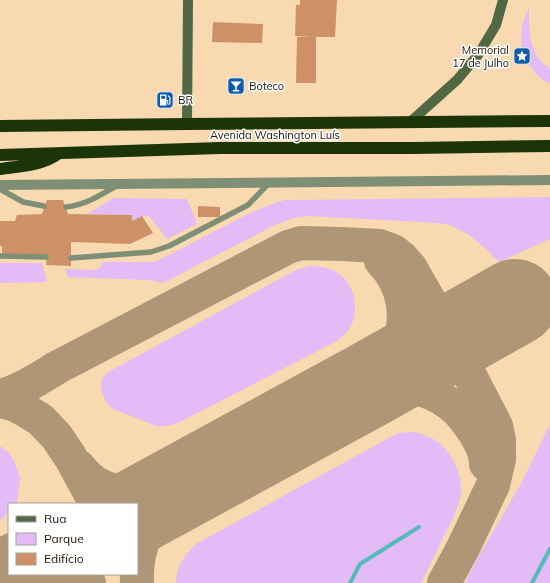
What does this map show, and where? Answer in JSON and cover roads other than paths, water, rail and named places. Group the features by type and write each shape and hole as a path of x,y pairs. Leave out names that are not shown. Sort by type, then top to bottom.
{"highway":[{"name":"Avenida Washington Luís","path":"0,126 550,121"},
{"name":"Avenida Washington Luís","path":"0,155 220,148 550,146"},
{"path":"0,169 39,164 50,160 59,153"}],"street":[{"path":"187,124 188,0"},
{"path":"409,123 457,80 478,55 496,25 503,0"},
{"path":"0,185 550,180"}],"lane":[{"path":"71,258 151,252 169,246 248,205 270,182"},
{"path":"66,207 86,203 121,184"},
{"path":"0,189 23,202 44,206"},
{"path":"0,256 46,257"}],"waterway":[{"path":"350,583 360,564 419,527"},
{"path":"532,583 550,549"}],"place":[{"name":"Memorial 17 de Julho","path":"522,56"},
{"name":"Boteco","path":"236,86"},
{"name":"BR","path":"165,100"}]}
